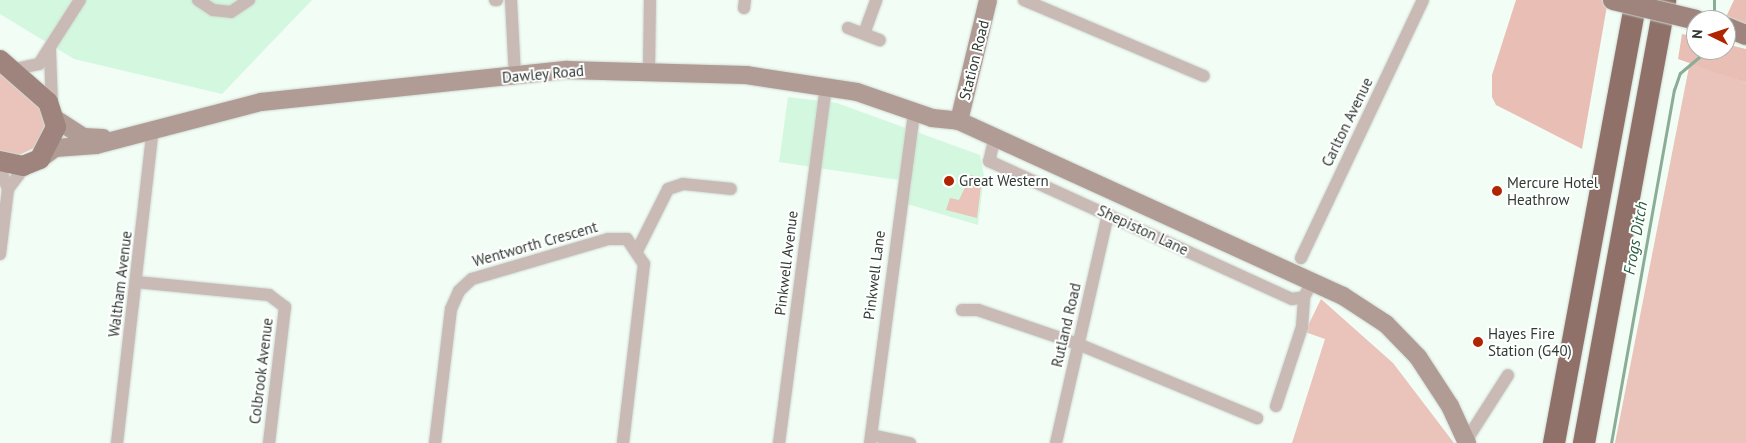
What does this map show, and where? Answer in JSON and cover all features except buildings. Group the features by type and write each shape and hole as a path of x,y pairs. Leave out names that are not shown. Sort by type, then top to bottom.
{"highway":[{"path":"1554,443 1636,0"},
{"path":"1584,443 1665,0"}],"main road":[{"path":"1613,0 1686,18"},
{"name":"Dawley Road","path":"5,59 54,115"},
{"path":"0,160 33,162 54,135 54,115"}],"street":[{"path":"5,59 39,64 50,51 80,0"},
{"path":"198,0 213,10 231,12 250,0"},
{"path":"511,0 515,76"},
{"path":"649,69 650,0"},
{"path":"864,31 876,0"},
{"name":"Station Road","path":"959,121 988,0"},
{"path":"1024,0 1204,76"},
{"name":"Carlton Avenue","path":"1301,258 1423,0"},
{"path":"848,28 864,31 880,40"},
{"path":"50,51 54,115"},
{"name":"Dawley Road","path":"33,162 55,148 75,149 261,102 515,76 649,69 746,74 857,92 914,112 959,121"},
{"name":"Pinkwell Avenue","path":"779,443 826,87"},
{"name":"Pinkwell Lane","path":"870,439 914,112"},
{"name":"Dawley Road","path":"54,115 83,137 125,136"},
{"name":"Shepiston Lane","path":"959,121 1313,280 1386,324 1436,381 1466,442"},
{"name":"Waltham Avenue","path":"117,443 153,128"},
{"name":"Shepiston Lane","path":"995,136 989,161 1292,299 1304,297"},
{"path":"8,189 33,162"},
{"path":"0,169 8,189 0,246"},
{"path":"623,443 644,264 638,249 668,189 683,184 731,189"},
{"name":"Rutland Road","path":"1056,443 1108,214"},
{"name":"Wentworth Crescent","path":"435,443 451,309 459,291 472,279 608,239 627,239 638,249"},
{"path":"1276,406 1302,327 1304,297 1313,280"},
{"name":"Colbrook Avenue","path":"136,282 269,295 285,307 269,443"},
{"path":"962,310 978,310 1078,344 1257,418"},
{"path":"1466,442 1508,375"},
{"path":"870,439 910,443"}],"shaded area":[{"path":"0,0 312,0 222,94 74,59 0,14"},
{"path":"1516,0 1608,0 1582,149 1496,105 1492,97 1492,75"},
{"path":"1734,0 1746,0 1746,24 1736,20 1736,10 1729,10"},
{"path":"1682,34 1686,35 1686,60 1736,60 1736,46 1746,49 1746,83 1678,59"},
{"path":"1690,62 1746,83 1746,443 1615,443"},
{"path":"0,71 41,106 46,123 36,147 19,155 0,154"},
{"path":"788,97 837,103 980,155 984,176 978,225 907,204 912,182 779,162"},
{"path":"971,175 982,179 977,218 946,210 950,198 959,200"},
{"path":"1321,299 1393,363 1454,443 1292,443 1325,339 1305,332"}],"waterway":[{"name":"Frogs Ditch","path":"1714,0 1714,10"},
{"name":"Frogs Ditch","path":"1611,443 1674,90 1680,73 1695,60"}],"place":[{"name":"Great Western","path":"949,181"},
{"name":"Mercure Hotel Heathrow","path":"1497,191"},
{"name":"Hayes Fire Station (G40)","path":"1478,342"}]}
